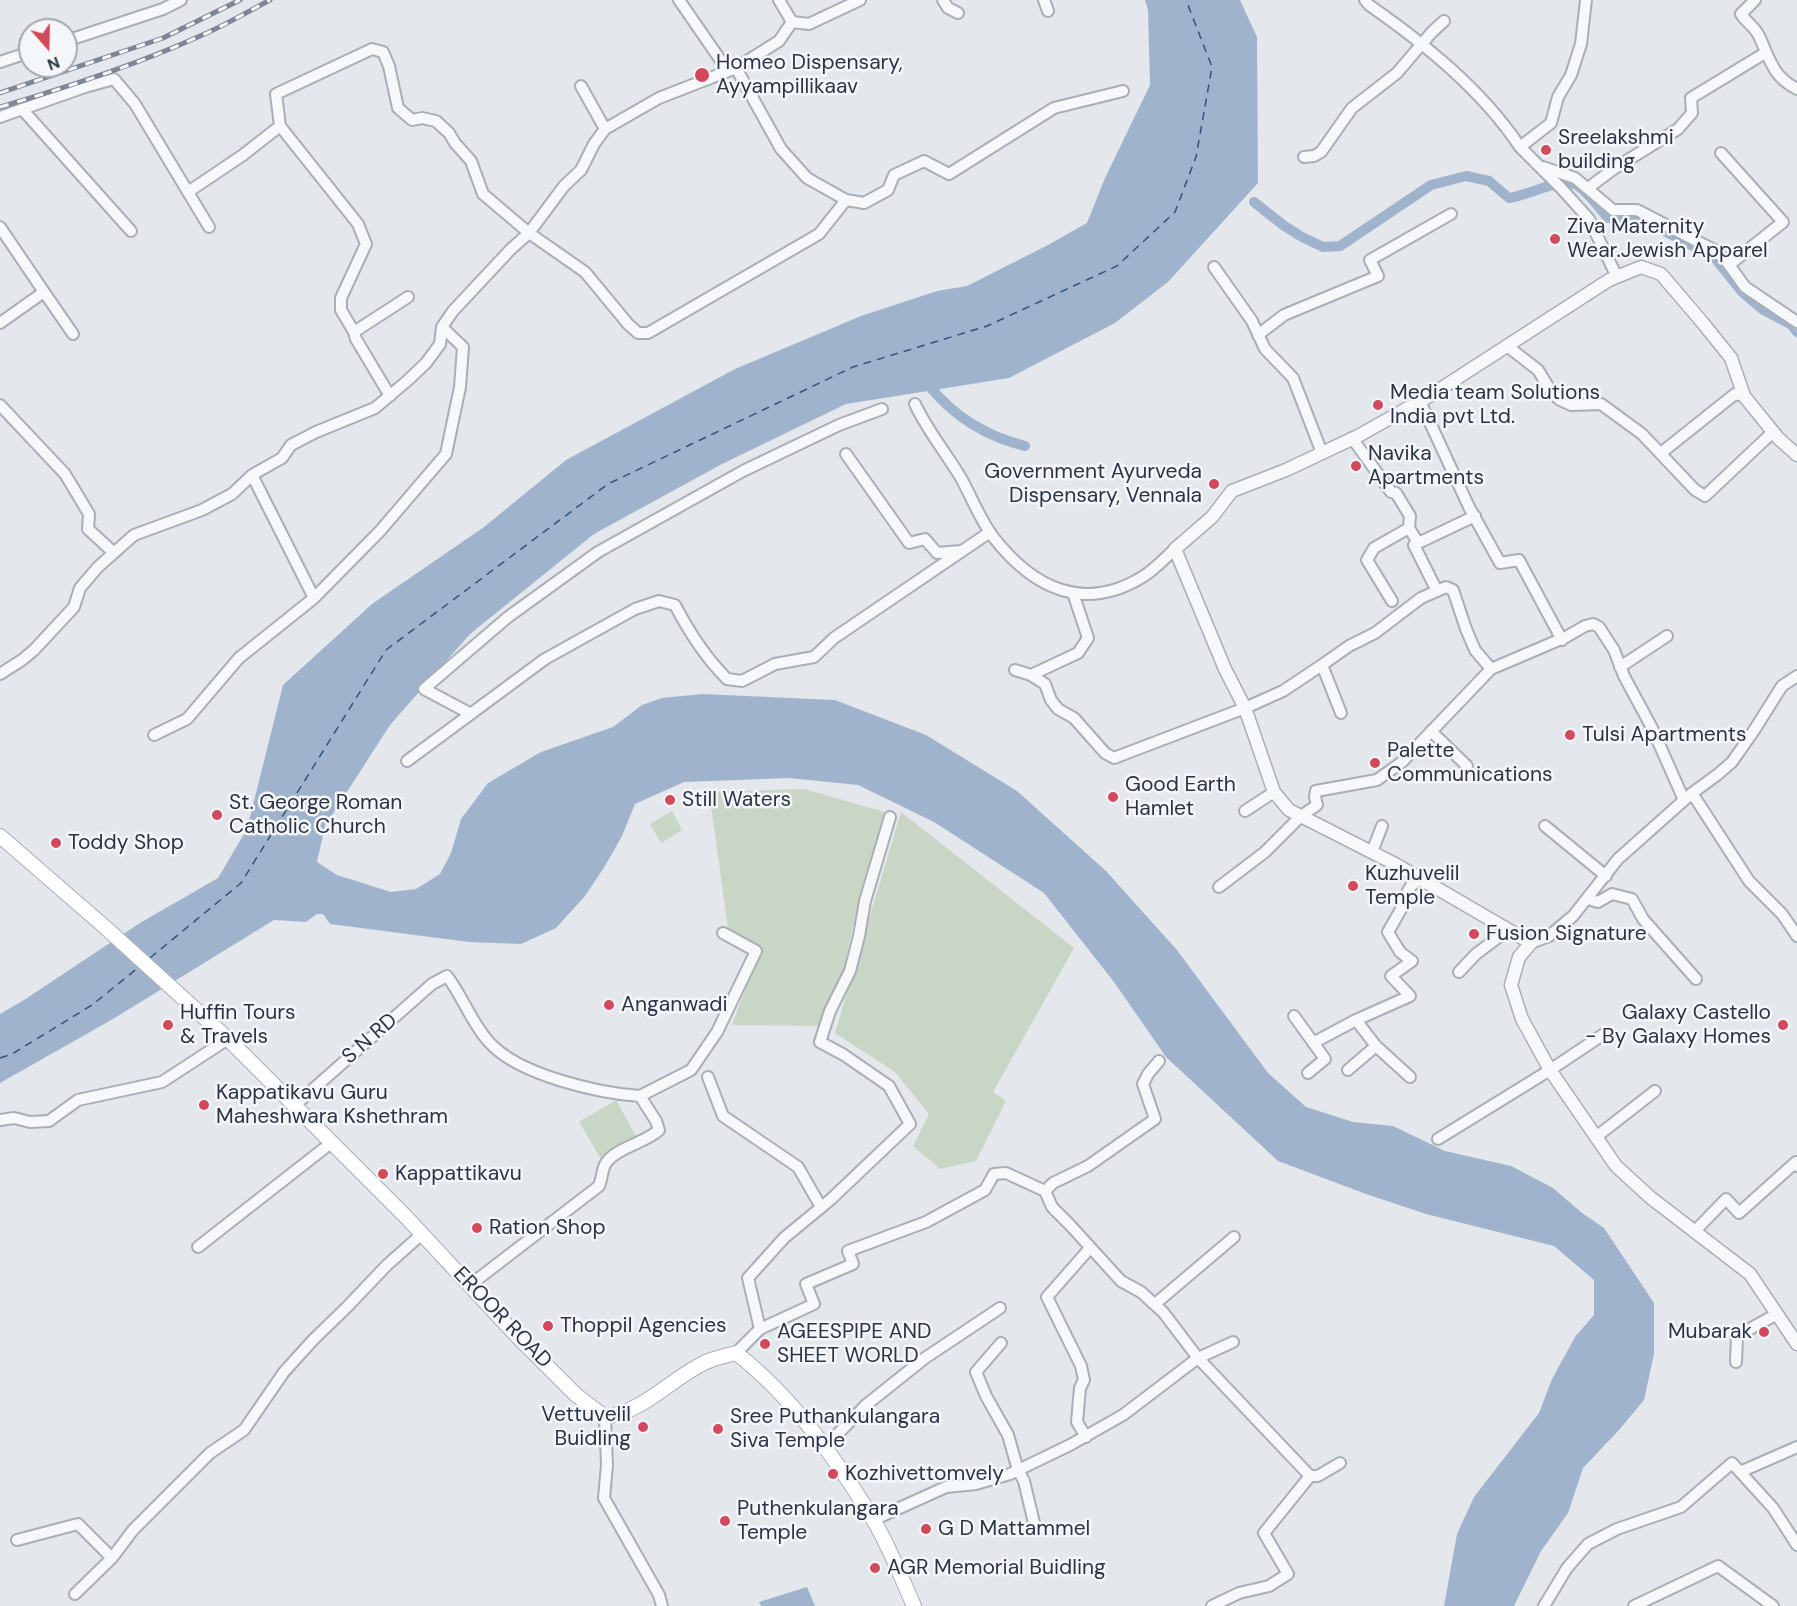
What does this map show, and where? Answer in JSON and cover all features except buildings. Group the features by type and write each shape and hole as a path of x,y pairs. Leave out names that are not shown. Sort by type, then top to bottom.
{"main road":[{"name":"EROOR ROAD","path":"2,842 106,928 201,1014 422,1234 576,1395 605,1418"},
{"path":"605,1418 638,1408 703,1364 736,1353 758,1370 793,1405 826,1450 873,1520 914,1606"}],"street":[{"path":"78,37 164,9 181,0"},
{"path":"679,0 732,70 781,149 807,178 846,200 864,204 888,190 894,175 924,161 949,174 1054,108 1123,91"},
{"path":"779,0 792,22"},
{"path":"792,22 809,24 860,0"},
{"path":"943,0 948,8 958,13"},
{"path":"1044,0 1048,11"},
{"path":"1365,0 1408,33 1466,84 1502,121 1520,147 1562,188 1589,219 1617,277"},
{"path":"1520,147 1551,123 1558,97 1571,75 1581,44 1586,0"},
{"path":"1755,0 1741,14 1758,33 1769,62 1785,82 1797,90"},
{"path":"1304,157 1314,156 1321,152 1352,108 1397,74 1444,21"},
{"path":"0,674 34,650 74,607 80,588 113,552 134,535 202,510 232,494 252,475 282,458 291,445 375,408 390,396 426,363 440,344 442,327 466,296 511,249 530,233 564,186 581,170 594,144 605,129 659,98 732,70 779,41 792,22"},
{"path":"390,396 341,310 341,298 366,244 358,224 280,126 276,94 372,49 382,52 389,66 398,108 412,120 422,118 436,121 449,133 471,161 483,194 530,233 585,272 638,333 648,333 819,234 846,200"},
{"path":"1588,188 1615,168 1678,129 1692,114 1691,98 1765,53"},
{"path":"0,62 18,56"},
{"path":"0,117 114,79 135,104 209,227"},
{"path":"581,86 605,129"},
{"path":"22,109 131,231"},
{"path":"188,192 243,155 280,126"},
{"path":"1721,153 1783,222 1729,265"},
{"path":"1539,166 1575,178 1612,210 1637,210 1716,251 1746,287 1797,322"},
{"path":"1258,335 1284,315 1378,276 1370,260 1451,214"},
{"path":"0,227 74,334"},
{"path":"1214,267 1252,321 1265,349 1293,378 1322,453"},
{"path":"915,404 921,417 962,479 990,532 1036,579 1058,590 1085,595 1110,592 1145,575 1212,517 1232,491 1322,453 1420,401 1617,277 1641,267 1661,274 1731,358 1744,396 1773,432 1797,455"},
{"path":"0,323 44,292"},
{"path":"354,332 408,297"},
{"path":"154,735 187,719 239,658 314,598 380,531 446,454 460,387 462,347 442,327"},
{"path":"1507,346 1538,370 1552,393 1560,400 1571,405 1601,404 1642,434 1695,490 1705,496 1773,432"},
{"path":"1661,453 1735,394 1744,396"},
{"path":"1420,401 1500,563 1520,560 1562,640"},
{"path":"0,405 65,474 89,514 88,529 113,552"},
{"path":"471,714 424,689 508,617 598,552 743,471 839,425 882,409"},
{"path":"1352,438 1391,492 1396,493 1410,516 1410,528 1418,540 1414,545"},
{"path":"846,454 909,543 925,539 938,553 961,551"},
{"path":"252,475 314,598"},
{"path":"1414,545 1475,516"},
{"path":"1392,601 1367,560 1374,548 1410,528"},
{"path":"407,761 544,658 635,609 659,601 675,605 684,623 716,668 727,679 742,681 776,664 814,657 834,638 905,589 933,573 990,532"},
{"path":"1414,545 1437,591"},
{"path":"1175,549 1245,708 1275,792 1289,810 1372,852 1531,943"},
{"path":"1015,670 1031,675 1045,684 1058,710 1074,718 1105,753 1114,758 1283,691 1348,646 1375,633 1421,598 1446,587 1453,590 1466,629 1476,650 1491,669"},
{"path":"1031,675 1078,653 1088,638 1073,592"},
{"path":"1219,888 1265,852 1301,816 1317,805 1316,791 1377,780 1402,762 1491,669 1562,640 1585,626 1593,624 1599,627 1614,651 1620,667 1688,797 1749,881 1782,914 1797,936"},
{"path":"1620,667 1666,636"},
{"path":"1322,665 1341,713"},
{"path":"1797,676 1782,686 1754,732 1732,762 1688,797 1618,859 1573,916 1549,936 1531,943 1519,957 1511,985 1522,1019 1550,1070 1616,1166 1651,1198 1750,1274 1797,1344"},
{"path":"1431,731 1467,766"},
{"path":"1245,811 1275,792"},
{"path":"759,1329 748,1278 784,1238 821,1207 910,1124 889,1086 844,1055 820,1042 830,1011 850,971 865,901 890,817"},
{"path":"1372,852 1382,826"},
{"path":"1545,826 1606,876"},
{"path":"1313,1043 1356,1020 1410,996 1391,976 1412,961 1400,952 1388,932 1411,886 1420,879"},
{"path":"1588,899 1598,902 1612,894 1632,899 1643,919 1696,980"},
{"path":"1459,972 1476,954 1508,930"},
{"path":"470,1285 599,1186 606,1163 654,1136 659,1130 640,1096 690,1070 717,1032 756,951 723,933"},
{"name":"S N RD","path":"294,1106 432,984 447,976 457,988 470,1017 490,1044 511,1058 534,1072 586,1088 640,1096"},
{"path":"1294,1016 1325,1059 1308,1073"},
{"path":"1356,1020 1376,1046 1410,1077"},
{"path":"1438,1139 1604,1034"},
{"path":"0,1120 49,1121 78,1100 162,1082 228,1040"},
{"path":"1348,1070 1376,1046"},
{"path":"1045,1191 1053,1183 1088,1166 1155,1119 1143,1084 1159,1061"},
{"path":"708,1077 723,1116 798,1167 821,1207"},
{"path":"1596,1137 1655,1091"},
{"path":"198,1248 331,1143"},
{"path":"1695,1232 1726,1198 1739,1213 1796,1162 1797,1166"},
{"path":"736,1353 759,1329 814,1304 806,1284 853,1264 848,1251 926,1222 985,1190 994,1174 1006,1173 1045,1191 1052,1207 1090,1248 1121,1281 1141,1292 1163,1311 1198,1358 1310,1476 1318,1476 1340,1463"},
{"path":"75,1594 112,1558 133,1530 210,1454 244,1430 284,1372 313,1340 387,1265 422,1234"},
{"path":"1155,1304 1234,1237"},
{"path":"1086,1437 1077,1422 1080,1388 1084,1380 1081,1366 1047,1297 1090,1248"},
{"path":"826,1450 866,1405 925,1358 1000,1308"},
{"path":"1736,1362 1737,1336 1777,1314"},
{"path":"873,1520 946,1487 976,1484 1018,1470 1086,1437 1124,1415 1198,1358 1233,1342"},
{"path":"1001,1343 976,1372 1008,1436 1018,1470 1024,1481 1035,1527 1040,1529"},
{"path":"605,1418 604,1498 660,1595 662,1606"},
{"path":"1740,1472 1797,1447"},
{"path":"1544,1606 1582,1549 1597,1539 1681,1507 1732,1463 1773,1508 1797,1545"},
{"path":"1212,1606 1239,1593 1269,1586 1288,1574 1264,1533 1310,1476"},
{"path":"17,1540 78,1524 112,1558"},
{"path":"1634,1606 1718,1566 1773,1606"}],"green space":[{"path":"804,789 885,812 860,893 844,968 818,1026 732,1025 760,949 728,928 709,792"},
{"path":"672,811 682,830 661,843 650,824"},
{"path":"901,812 1074,948 993,1092 1006,1101 976,1161 940,1169 913,1146 929,1114 895,1072 835,1033"},
{"path":"616,1100 637,1138 601,1159 579,1122"}],"water":[{"path":"1145,0 1240,0 1257,37 1258,183 1168,282 1115,323 1009,378 846,404 722,464 594,534 470,634 390,725 325,826 317,862 337,875 391,892 416,889 440,874 451,853 461,819 488,783 541,752 613,727 642,705 662,698 703,694 835,700 926,735 1017,791 1106,871 1177,950 1268,1073 1306,1107 1353,1122 1393,1126 1445,1151 1511,1166 1553,1188 1604,1228 1654,1303 1654,1354 1644,1400 1583,1468 1568,1513 1541,1551 1514,1606 1444,1606 1457,1534 1474,1497 1539,1413 1552,1379 1575,1337 1594,1315 1594,1280 1554,1246 1426,1214 1278,1161 1166,1057 1114,982 1044,893 934,822 858,785 789,778 684,782 635,804 622,836 585,896 556,928 521,944 469,942 330,924 323,914 317,914 306,922 274,920 113,1019 0,1083 0,1014 140,923 218,878 247,829 283,685 372,604 484,527 566,460 735,369 861,316 937,291 967,286 1087,223 1105,178 1150,85 1148,10"},
{"path":"807,1587 815,1606 761,1606 759,1602"}],"waterway":[{"path":"1254,202 1283,225 1323,247 1340,246 1431,185 1466,176 1489,181 1509,198 1560,183 1574,184 1587,194 1608,218 1642,219 1714,257 1742,292 1762,309 1792,325 1797,332"},
{"path":"930,387 961,417 997,437 1025,446"}],"ferry route":[{"path":"150,958 241,883 386,650 608,484 853,367 987,326 1117,266 1175,212 1196,157 1212,67 1186,0"},
{"path":"0,1058 12,1054 92,1005 139,967"}],"railway":[{"path":"0,93 163,38 240,0"},
{"path":"0,107 151,57 209,32 270,0"}],"place":[{"name":"Homeo Dispensary, Ayyampillikaav","path":"702,75"},
{"name":"Sreelakshmi building","path":"1546,150"},
{"name":"Ziva Maternity Wear.Jewish Apparel","path":"1555,239"},
{"name":"Media team Solutions India pvt Ltd.","path":"1378,405"},
{"name":"Navika Apartments","path":"1356,466"},
{"name":"Government Ayurveda Dispensary, Vennala","path":"1214,484"},
{"name":"Tulsi Apartments","path":"1570,735"},
{"name":"Palette Communications","path":"1375,763"},
{"name":"Good Earth Hamlet","path":"1113,797"},
{"name":"Still Waters","path":"670,800"},
{"name":"St. George Roman Catholic Church","path":"217,815"},
{"name":"Toddy Shop","path":"56,843"},
{"name":"Kuzhuvelil Temple","path":"1353,886"},
{"name":"Fusion Signature","path":"1474,934"},
{"name":"Anganwadi","path":"609,1005"},
{"name":"Huffin Tours & Travels","path":"168,1025"},
{"name":"Galaxy Castello - By Galaxy Homes","path":"1783,1025"},
{"name":"Kappatikavu Guru Maheshwara Kshethram","path":"204,1105"},
{"name":"Kappattikavu","path":"383,1174"},
{"name":"Ration Shop","path":"477,1228"},
{"name":"Thoppil Agencies","path":"548,1326"},
{"name":"Mubarak","path":"1764,1332"},
{"name":"AGEESPIPE AND SHEET WORLD","path":"765,1344"},
{"name":"Vettuvelil Buidling","path":"643,1427"},
{"name":"Sree Puthankulangara Siva Temple","path":"718,1429"},
{"name":"Kozhivettomvely","path":"833,1474"},
{"name":"Puthenkulangara Temple","path":"725,1521"},
{"name":"G D Mattammel","path":"926,1529"},
{"name":"AGR Memorial Buidling","path":"875,1568"}]}
